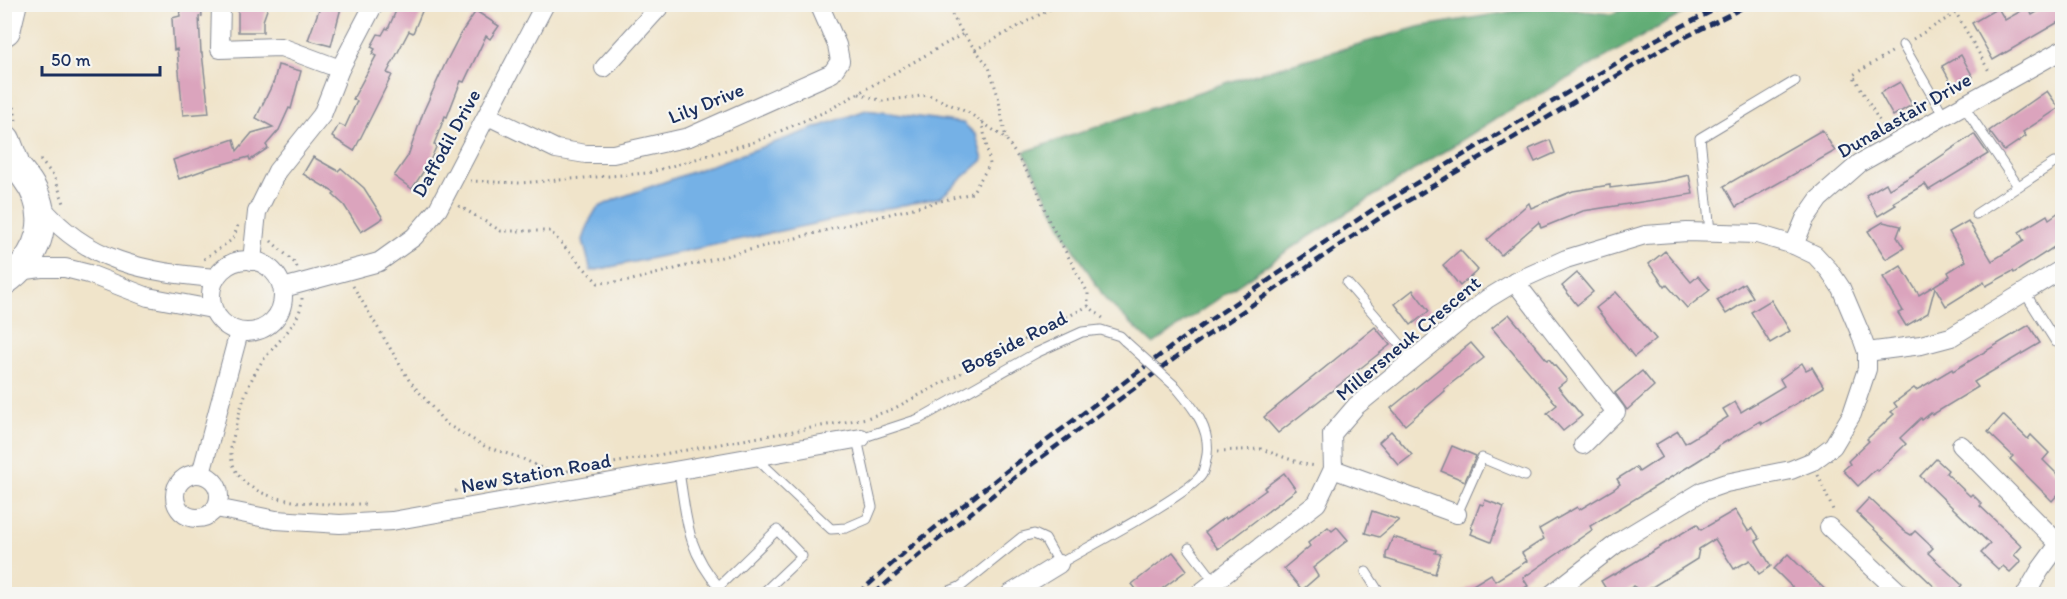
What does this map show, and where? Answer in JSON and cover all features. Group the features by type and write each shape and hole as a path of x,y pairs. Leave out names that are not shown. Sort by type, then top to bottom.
{"highway":[{"path":"4,29 10,4"}],"street":[{"path":"221,4 220,49 281,47 340,69"},
{"path":"252,261 257,212 278,171 322,115 340,69 374,4"},
{"name":"Daffodil Drive","path":"283,288 379,262 414,237 438,209 545,4"},
{"path":"604,68 662,4"},
{"name":"Lily Drive","path":"488,116 556,149 586,154 613,154 689,137 832,73 840,61 837,45 819,4"},
{"name":"Dunalastair Drive","path":"1794,245 1805,219 1819,199 1860,163 2062,50"},
{"path":"15,148 39,204 54,223 81,243 104,256 128,264 171,274 216,278"},
{"path":"12,276 31,257 38,240 41,223 39,204"},
{"name":"Millersneuk Crescent","path":"1199,594 1317,503 1333,469 1332,434 1356,406 1487,299 1515,282 1566,259 1645,235 1710,231 1757,234 1794,245 1815,255 1829,270 1851,310 1867,352 1867,369 1852,414 1833,446 1813,461 1791,470 1726,483 1703,491 1620,541 1552,594"},
{"path":"259,261 270,267 278,276 283,288 284,300 280,312 273,322 263,329 251,333 239,332 223,323 213,309 210,298 216,278 224,268 234,262 259,261"},
{"path":"12,276 41,268 65,268 89,274 148,297 213,309"},
{"path":"1867,352 1921,345 1952,337 2062,269"},
{"path":"1515,282 1616,412 1583,445"},
{"path":"201,474 239,332"},
{"name":"New Station Road","path":"216,508 276,520 340,524 392,521 679,472 859,438"},
{"path":"1961,446 2061,542 2026,594"},
{"path":"1333,469 1457,514"},
{"path":"194,474 201,474 214,480 218,487 219,501 216,508 205,517 190,517 179,508 176,501 177,487 181,481 194,474"},
{"path":"1829,527 1901,594"},
{"path":"1010,594 1059,564"}],"lane":[{"path":"1903,45 1944,116"},
{"path":"1710,231 1700,138 1795,81"},
{"path":"1963,105 2018,186"},
{"path":"1976,214 2054,163"},
{"path":"1347,283 1413,359"},
{"path":"2025,293 2056,342"},
{"name":"Bogside Road","path":"859,438 919,419 1036,353 1082,332 1101,330 1122,338"},
{"path":"942,594 958,591 1022,537 1034,534 1045,539 1059,564 1182,492 1202,474 1208,452 1205,429 1193,407 1176,387 1122,338"},
{"path":"755,457 831,529 846,528 867,519 872,507 859,438"},
{"path":"1457,514 1482,458 1525,476"},
{"path":"679,472 692,544 705,570 719,587"},
{"path":"711,594 777,530 802,556 762,594"},
{"path":"1189,548 1215,582"},
{"path":"1366,572 1380,594"}],"path":[{"path":"946,4 963,34 989,67 998,96 1005,139"},
{"path":"975,50 1059,4"},
{"path":"858,93 883,101 929,94 969,113 1005,139 1036,186 1049,221 1088,293 1088,306"},
{"path":"4,105 14,105 15,148 54,176 66,210"},
{"path":"444,198 501,231 550,231 598,284 628,281 972,193 990,164 982,122"},
{"path":"197,260 205,259 233,239 243,209 272,215 271,241 296,264 301,283 302,302 295,320 260,365 243,398 231,453 236,471 249,485 269,498 316,504 373,504"},
{"path":"344,271 409,380 446,424 486,447 521,458 552,472"},
{"path":"448,493 552,472 867,418 893,409 1088,306"},
{"path":"1088,306 1098,312 1122,338"},
{"path":"1208,452 1261,448 1303,464 1333,469"},
{"path":"1813,461 1836,519 1829,527"}],"green space":[{"path":"1636,5 1698,5 1492,121 1293,247 1153,344 1106,300 1067,238 1024,152 1225,83 1418,27 1544,6 1611,14"}],"water":[{"path":"866,110 963,123 976,135 983,160 941,197 591,271 583,240 597,208 616,199"}],"building":[{"path":"179,4 201,4 202,16 199,17 201,53 209,113 183,115 172,18 180,16"},
{"path":"238,4 269,4 263,21 263,32 238,32"},
{"path":"321,4 342,4 331,46 308,40"},
{"path":"399,4 425,4 413,33 409,31 387,73 392,75 354,151 332,137 339,124 345,127 357,101 353,99 376,56 372,54 375,49 371,47 378,34 382,35 386,28 388,29"},
{"path":"2051,4 2062,4 2062,20 1993,60 1972,23 1998,8 2005,20 2028,7 2032,15"},
{"path":"476,11 499,26 490,39 486,36 464,82 461,81 434,144 437,145 429,163 412,189 394,176 408,156 424,110 445,64 461,33"},
{"path":"1961,55 1973,77 1954,88 1942,66"},
{"path":"278,65 301,71 291,109 289,108 279,130 266,145 268,148 250,160 249,157 179,179 173,160 234,139 237,151 252,133 273,127 256,118 274,81"},
{"path":"1900,82 1912,105 1893,116 1880,93"},
{"path":"2047,91 2059,108 2023,132 2026,136 2004,151 1989,131"},
{"path":"1822,130 1835,151 1736,207 1724,186"},
{"path":"1974,134 1988,154 1929,190 1925,184 1894,202 1896,205 1878,216 1866,195 1886,183 1889,189"},
{"path":"1550,140 1555,153 1535,162 1529,149"},
{"path":"313,157 338,171 341,168 364,188 383,218 361,232 344,205 333,195 335,193 303,174"},
{"path":"1689,175 1693,194 1583,211 1541,228 1539,222 1501,255 1487,240 1529,203 1531,208 1573,191 1610,185 1610,188 1663,181"},
{"path":"2062,210 2062,242 2014,273 2013,271 1986,286 1984,282 1946,306 1935,287 1928,313 1906,326 1898,313 1903,311 1883,277 1901,266 1919,295 1950,276 1948,272 1966,261 1949,232 1968,221 1992,261 2024,241 2019,232 2047,215 2049,219"},
{"path":"1883,222 1901,226 1897,237 1904,248 1886,259 1868,231"},
{"path":"1460,250 1478,270 1460,286 1443,265"},
{"path":"1665,251 1691,282 1698,276 1710,290 1687,308 1667,285 1665,287 1649,264"},
{"path":"1577,273 1593,292 1577,305 1562,286"},
{"path":"1744,283 1753,297 1726,314 1717,300"},
{"path":"1413,290 1429,311 1411,325 1395,304"},
{"path":"1616,292 1656,339 1634,357 1596,308"},
{"path":"1771,300 1790,331 1770,343 1751,312"},
{"path":"1509,314 1547,360 1549,359 1567,380 1558,387 1582,416 1563,431 1547,413 1557,405 1492,328"},
{"path":"2029,325 2040,343 1974,382 1978,387 1932,415 1931,413 1922,420 1921,418 1900,438 1906,444 1878,471 1876,469 1858,486 1843,470 1850,464 1848,461 1869,441 1867,439 1894,414 1891,412 1897,407 1894,403 1914,388 1916,390 1952,369 1953,371"},
{"path":"1375,327 1390,345 1278,433 1264,417"},
{"path":"1471,343 1484,358 1444,389 1445,391 1405,425 1391,408"},
{"path":"1802,363 1806,370 1812,367 1824,387 1762,424 1760,421 1590,526 1592,530 1523,578 1528,586 1514,594 1458,594 1491,574 1495,581 1527,561 1522,553 1544,539 1539,529 1577,507 1579,510 1614,489 1620,484 1617,479 1636,467 1639,472 1662,457 1655,445 1678,431 1685,443 1728,417 1723,409 1735,402 1741,412 1784,386 1780,379"},
{"path":"1642,371 1654,386 1627,410 1615,393"},
{"path":"2003,415 2028,439 2031,435 2049,453 2043,460 2062,479 2062,490 2052,501 2010,459 2013,456 1988,432"},
{"path":"1391,431 1412,455 1399,465 1379,442"},
{"path":"1452,446 1476,456 1465,481 1441,471"},
{"path":"1936,459 1948,470 1946,473 1970,496 1972,494 1982,504 1980,506 2022,546 2014,555 2021,561 2010,572 2003,566 1999,570 1981,553 1990,544 1920,476"},
{"path":"1284,473 1296,490 1218,549 1205,532 1266,490 1264,488"},
{"path":"1869,498 1904,531 1911,535 1915,531 1933,548 1928,553 1962,585 1954,594 1942,594 1856,512"},
{"path":"1485,500 1504,507 1491,542 1471,534 1480,504 1483,505"},
{"path":"1735,510 1748,531 1753,528 1760,539 1756,541 1771,566 1759,574 1750,560 1734,569 1715,539 1699,549 1697,559 1641,594 1634,586 1620,594 1609,594 1601,581 1697,524 1701,530"},
{"path":"1372,511 1399,520 1379,537 1365,533"},
{"path":"1328,527 1332,531 1337,527 1348,540 1313,568 1318,576 1302,590 1284,568 1310,546 1308,543"},
{"path":"1393,537 1436,550 1435,553 1441,554 1435,574 1386,559"},
{"path":"1173,552 1187,570 1155,594 1140,594 1132,584"},
{"path":"1788,554 1830,594 1787,594 1793,588 1774,569"}],"railway":[{"path":"858,594 912,546 1013,466 1179,341 1378,206 1657,39 1726,4"},
{"path":"874,594 1019,474 1186,350 1384,215 1662,49 1750,4"}]}
